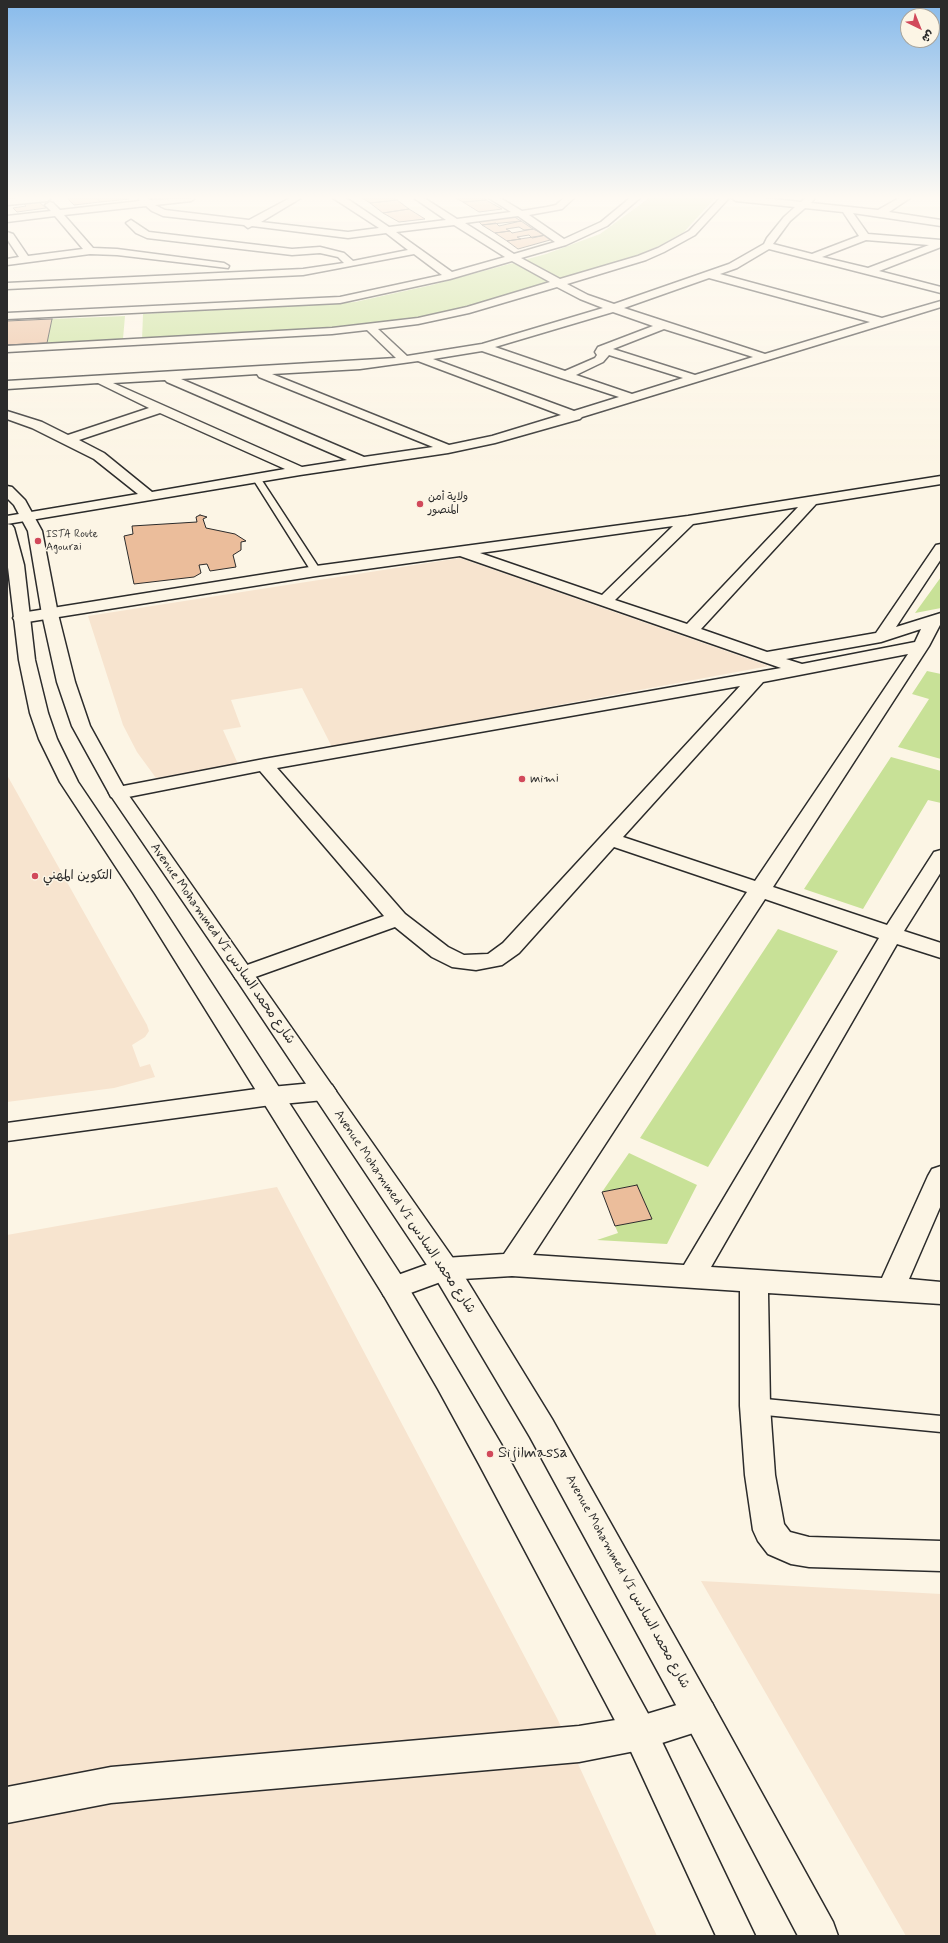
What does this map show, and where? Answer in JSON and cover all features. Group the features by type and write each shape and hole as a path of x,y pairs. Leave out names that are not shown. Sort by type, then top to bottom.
{"street":[{"path":"136,311 145,289"},
{"path":"7,316 340,300 401,289"},
{"path":"7,350 370,328 418,321 469,310 541,289"},
{"path":"568,289 663,326 764,357"},
{"path":"7,385 258,372 360,365 418,358 483,347 614,308 671,289"},
{"path":"761,289 882,322"},
{"path":"7,520 18,522 150,497 361,461 448,449 495,439 576,416 694,378 941,304"},
{"path":"602,349 663,326"},
{"path":"370,328 404,360"},
{"path":"483,347 633,398"},
{"path":"565,375 599,360 603,355 601,352 602,349"},
{"path":"602,349 694,378"},
{"path":"418,358 576,416"},
{"path":"258,372 448,449"},
{"path":"167,377 361,461"},
{"path":"99,380 300,471"},
{"path":"68,439 162,408"},
{"path":"7,415 37,425 68,439 99,456 150,497"},
{"path":"21,618 316,571 688,520 813,499 941,480"},
{"name":"Avenue Mohammed VI شارع محمد السادس","path":"7,490 20,502 11,566 27,660 39,713 48,739 69,782 143,892 394,1288 490,1454 640,1733 736,1936"},
{"path":"690,631 813,499"},
{"path":"604,601 688,520"},
{"name":"Avenue Mohammed VI شارع محمد السادس","path":"18,522 39,546 50,614 66,682 81,726 118,793 244,974 445,1269 541,1428 700,1715 819,1936"},
{"path":"881,636 941,548"},
{"path":"462,552 801,669"},
{"path":"766,657 881,636 938,618"},
{"path":"512,1266 938,618"},
{"path":"118,793 757,678 921,646"},
{"path":"264,766 398,919 440,952 460,962 476,963 494,960 511,948 757,678"},
{"path":"610,839 941,951"},
{"path":"692,1276 892,934 941,856"},
{"path":"244,974 398,919"},
{"path":"7,1132 271,1096 324,1091"},
{"path":"890,1289 941,1176"},
{"path":"394,1288 445,1269 512,1266 692,1276 941,1293"},
{"path":"754,1280 755,1406 760,1475 769,1530 779,1543 791,1549 809,1552 941,1556"},
{"path":"7,1805 111,1785 579,1744 640,1733 700,1715"}],"lane":[{"path":"257,479 316,571"},
{"path":"755,1406 941,1424"}],"shaded area":[{"path":"460,558 769,666 332,747 302,688 231,700 241,727 223,730 238,764 156,778 137,752 123,725 88,616"},
{"name":"التكوين المهني","path":"7,775 147,1025 149,1031 145,1037 132,1045 140,1067 150,1064 155,1077 114,1088 7,1102"},
{"path":"277,1187 557,1718 657,1936 7,1936 7,1235"},
{"path":"701,1581 941,1594 941,1936 906,1936"}],"green space":[{"path":"415,289 526,289 464,307 412,319 330,328 142,340 143,314 355,302"},
{"path":"125,316 123,339 47,343 52,319"},
{"path":"941,577 941,608 915,613"},
{"path":"927,671 941,674 941,759 898,747 929,699 912,694"},
{"path":"891,757 941,771 941,803 928,800 863,909 804,889"},
{"path":"778,929 838,951 708,1167 640,1138"},
{"path":"629,1153 697,1185 667,1244 597,1240 618,1233 615,1226 652,1219 637,1185 602,1192"}],"building":[{"path":"52,319 47,343 7,345 7,321"},
{"path":"200,515 207,517 203,519 206,528 235,534 246,541 241,542 241,550 233,555 236,567 210,571 207,564 199,565 201,573 194,577 134,584 124,536 133,534 132,526 197,522 196,517"},
{"path":"637,1185 652,1219 615,1226 602,1192"}],"place":[{"name":"ولاية أمن المنصور","path":"420,504"},
{"name":"ISTA Route Agourai","path":"38,541"},
{"name":"mimi","path":"522,779"},
{"name":"التكوين المهني","path":"35,876"},
{"name":"Sijilmassa","path":"490,1454"}]}
